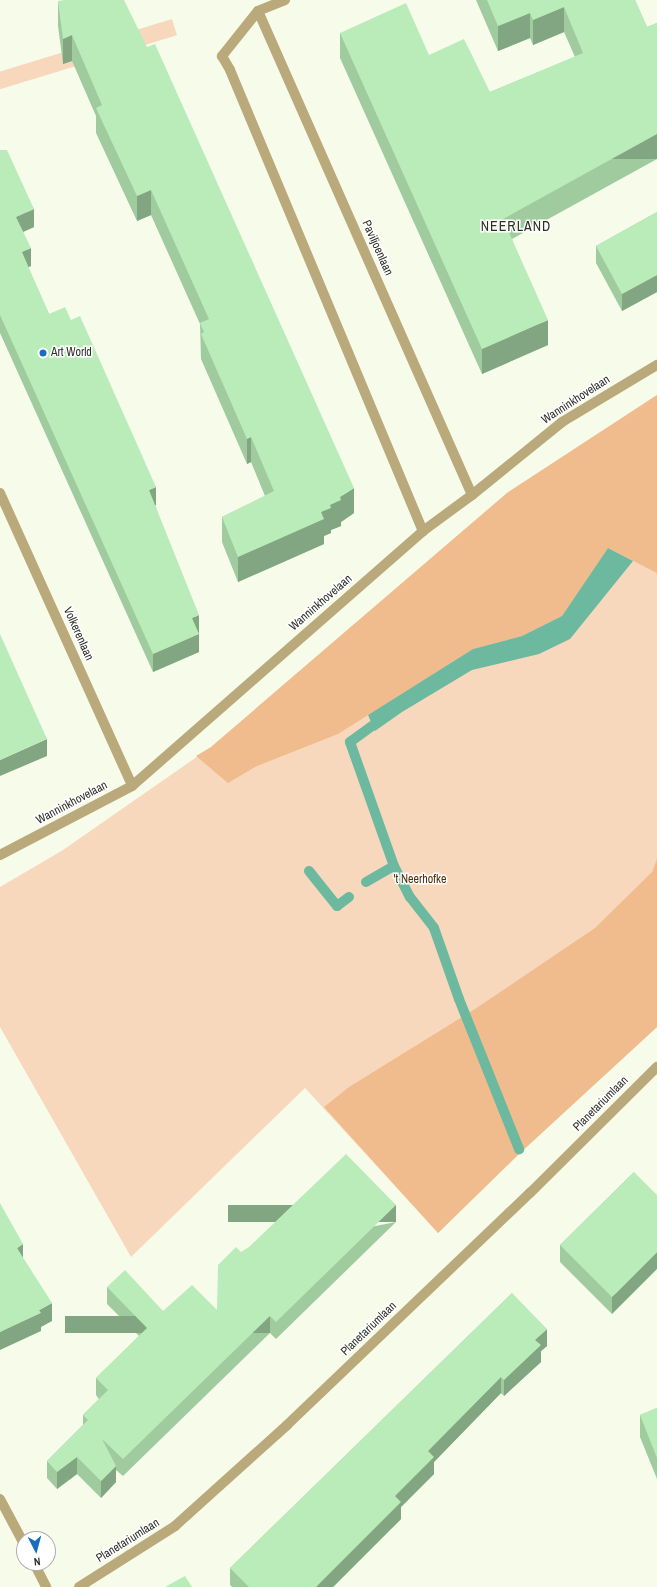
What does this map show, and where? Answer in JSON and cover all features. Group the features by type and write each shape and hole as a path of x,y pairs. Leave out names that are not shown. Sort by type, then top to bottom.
{"street":[{"path":"285,0 258,10 222,56 230,70 423,531"},
{"name":"Paviljoenlaan","path":"258,10 472,495"},
{"name":"Wanninkhovelaan","path":"0,855 132,786 423,531 472,495 562,422 657,365"},
{"name":"Volkerenlaan","path":"0,493 132,786"},
{"name":"Planetariumlaan","path":"79,1587 176,1526 288,1425 530,1193 657,1067"},
{"path":"0,1499 17,1531"},
{"path":"38,1571 46,1587"}],"green space":[{"path":"172,19 177,35 0,89 0,72"},
{"name":"'t Neerhofke","path":"657,395 657,1027 519,1154 438,1233 305,1088 131,1257 0,1027 0,887 63,850 211,747 507,493"}],"shaded area":[{"path":"657,395 657,573 608,548 562,616 522,636 473,649 338,734 257,766 228,783 196,756 211,747 507,493"},
{"path":"608,548 633,561 570,639 539,654 472,670 402,712 375,731 368,715 473,649 522,636 562,616"},
{"path":"657,859 657,1027 519,1154 438,1233 324,1107 349,1087 475,1009 595,928 652,872"}],"building":[{"path":"124,0 147,47 155,44 354,488 340,497 341,500 330,505 331,508 321,512 324,519 238,557 222,517 274,491 251,437 247,439 201,334 204,332 200,323 209,319 151,190 137,196 96,108 102,105 72,35 63,39 58,1"},
{"path":"487,0 635,0 647,27 657,23 657,134 503,219 548,320 482,349 340,33 406,3 429,55 464,39 490,92 583,53 564,7 533,20 530,13 498,26"},
{"path":"0,150 7,150 34,209 16,217 31,248 22,252 49,314 65,307 71,320 80,316 156,487 149,490 199,615 192,618 199,634 153,654 0,315"},
{"path":"657,212 657,275 622,294 596,246"},
{"path":"0,634 47,739 0,760"},
{"path":"346,1154 396,1205 276,1322 270,1316 123,1459 102,1439 116,1466 101,1481 77,1457 57,1472 47,1461 88,1420 83,1415 108,1390 96,1378 147,1328 107,1287 125,1270 163,1311 192,1285 217,1310 218,1265 236,1247 241,1252 249,1247"},
{"path":"634,1172 657,1195 657,1252 612,1297 560,1245"},
{"path":"0,1203 23,1244 17,1248 52,1303 39,1310 41,1313 0,1332"},
{"path":"512,1293 547,1329 535,1340 541,1345 504,1380 501,1377 428,1451 434,1457 395,1496 401,1502 316,1587 249,1587 230,1568"},
{"path":"657,1408 657,1458 640,1415"},
{"path":"185,1576 192,1587 165,1587"}],"waterway":[{"path":"383,718 350,742 394,866 410,897 434,928 459,999 519,1149"},
{"path":"366,882 394,866"},
{"path":"309,871 337,906 349,897"}],"place":[{"name":"Art World","path":"43,353"}],"district":[{"name":"NEERLAND","path":"516,226"}]}
